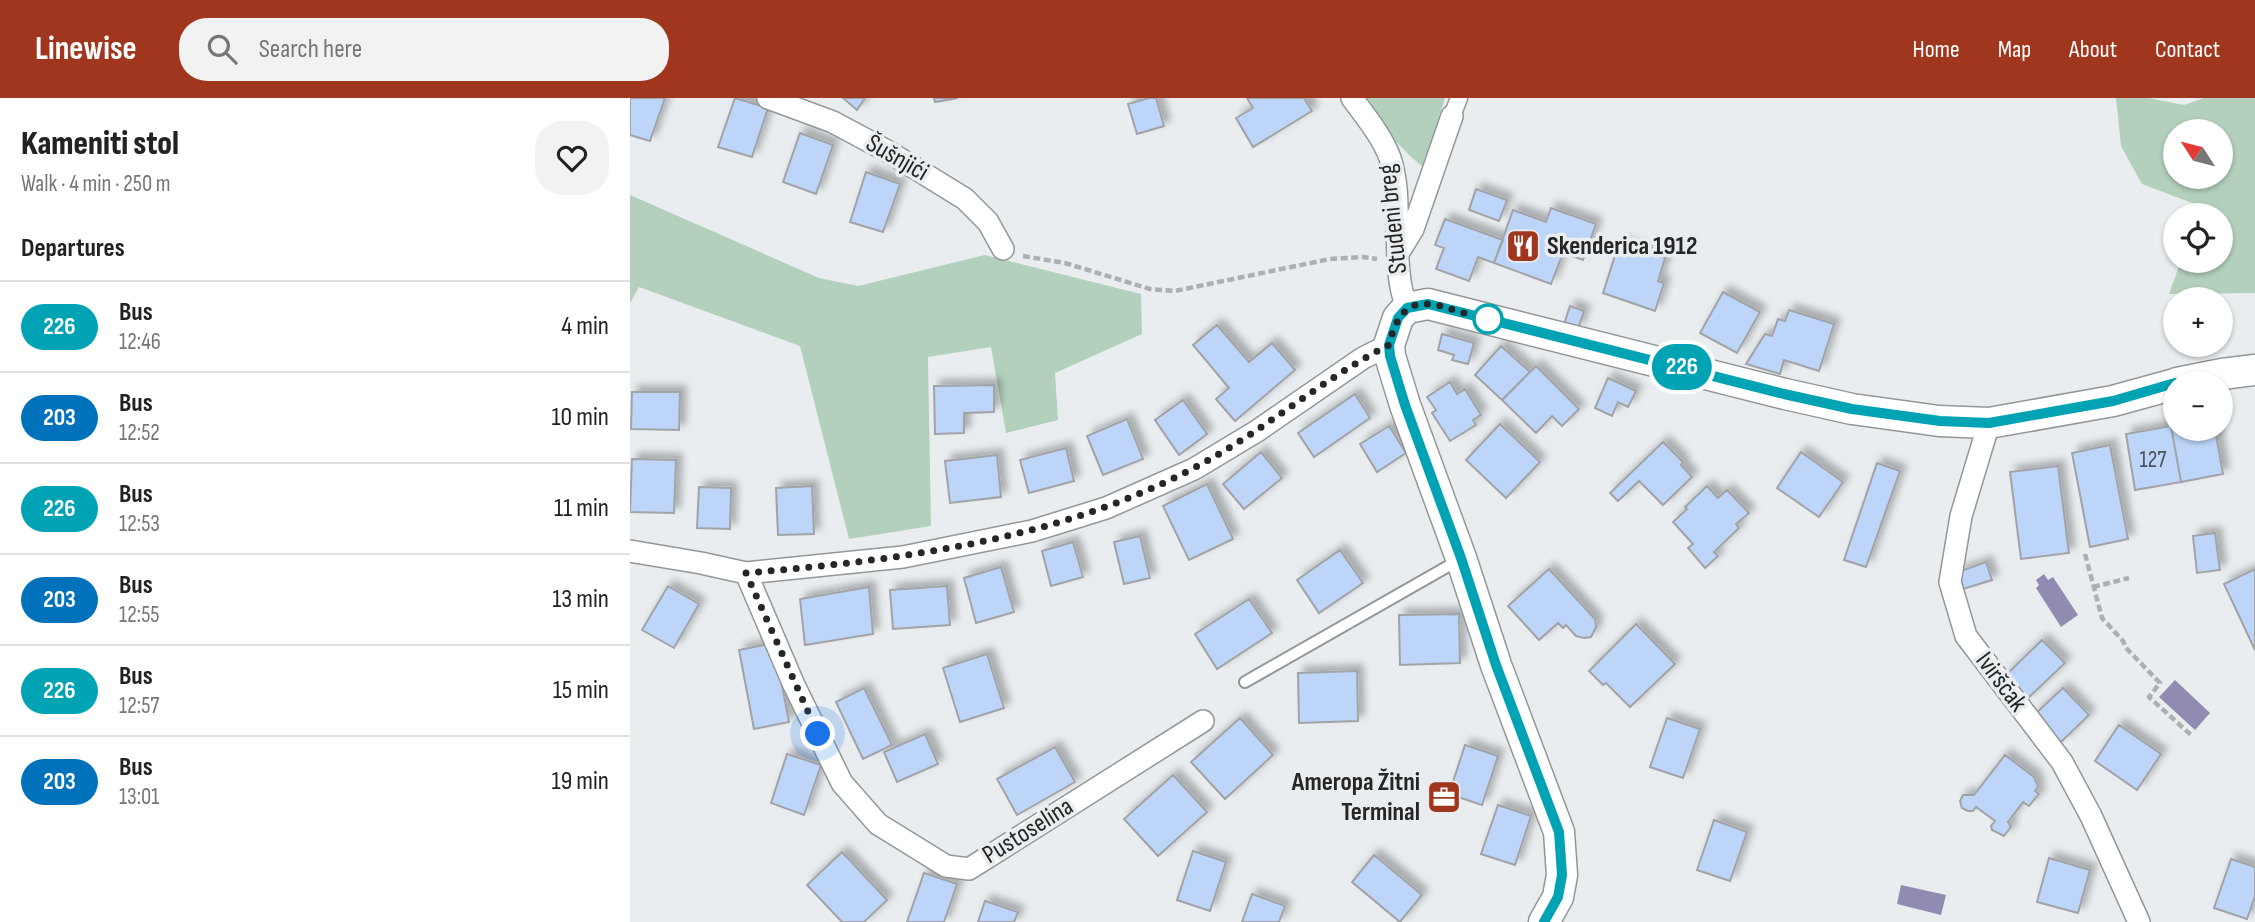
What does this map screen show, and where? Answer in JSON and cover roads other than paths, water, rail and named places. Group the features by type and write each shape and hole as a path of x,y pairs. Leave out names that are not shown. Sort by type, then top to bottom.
{"main road":[{"path":"1544,922 1558,897 1562,875 1559,832 1496,665 1390,356 1389,345 1398,318 1407,308 1428,304 1852,409 1940,421 1989,423 2113,401 2163,387"},
{"path":"2233,373 2255,370"}],"street":[{"name":"Šušnjići","path":"768,98 833,122 889,152 965,199 988,222 1003,249"},
{"name":"Studeni breg","path":"1352,98 1390,159 1394,178 1400,285 1407,308"},
{"path":"1399,257 1413,229 1456,107"},
{"path":"630,551 746,573 903,557 1032,531 1106,508 1194,469 1257,431 1363,358 1389,345"},
{"name":"Ivirščak","path":"1989,423 1961,516 1950,582 1966,636 2062,762 2091,816 2138,922"},
{"name":"Pustoselina","path":"746,573 794,685 842,783 878,824 946,866 969,869 1203,721"}],"lane":[{"path":"1245,682 1461,558"}],"place":[{"name":"Skenderica 1912","path":"1523,246"},
{"name":"Ameropa Žitni Terminal","path":"1444,797"}]}
